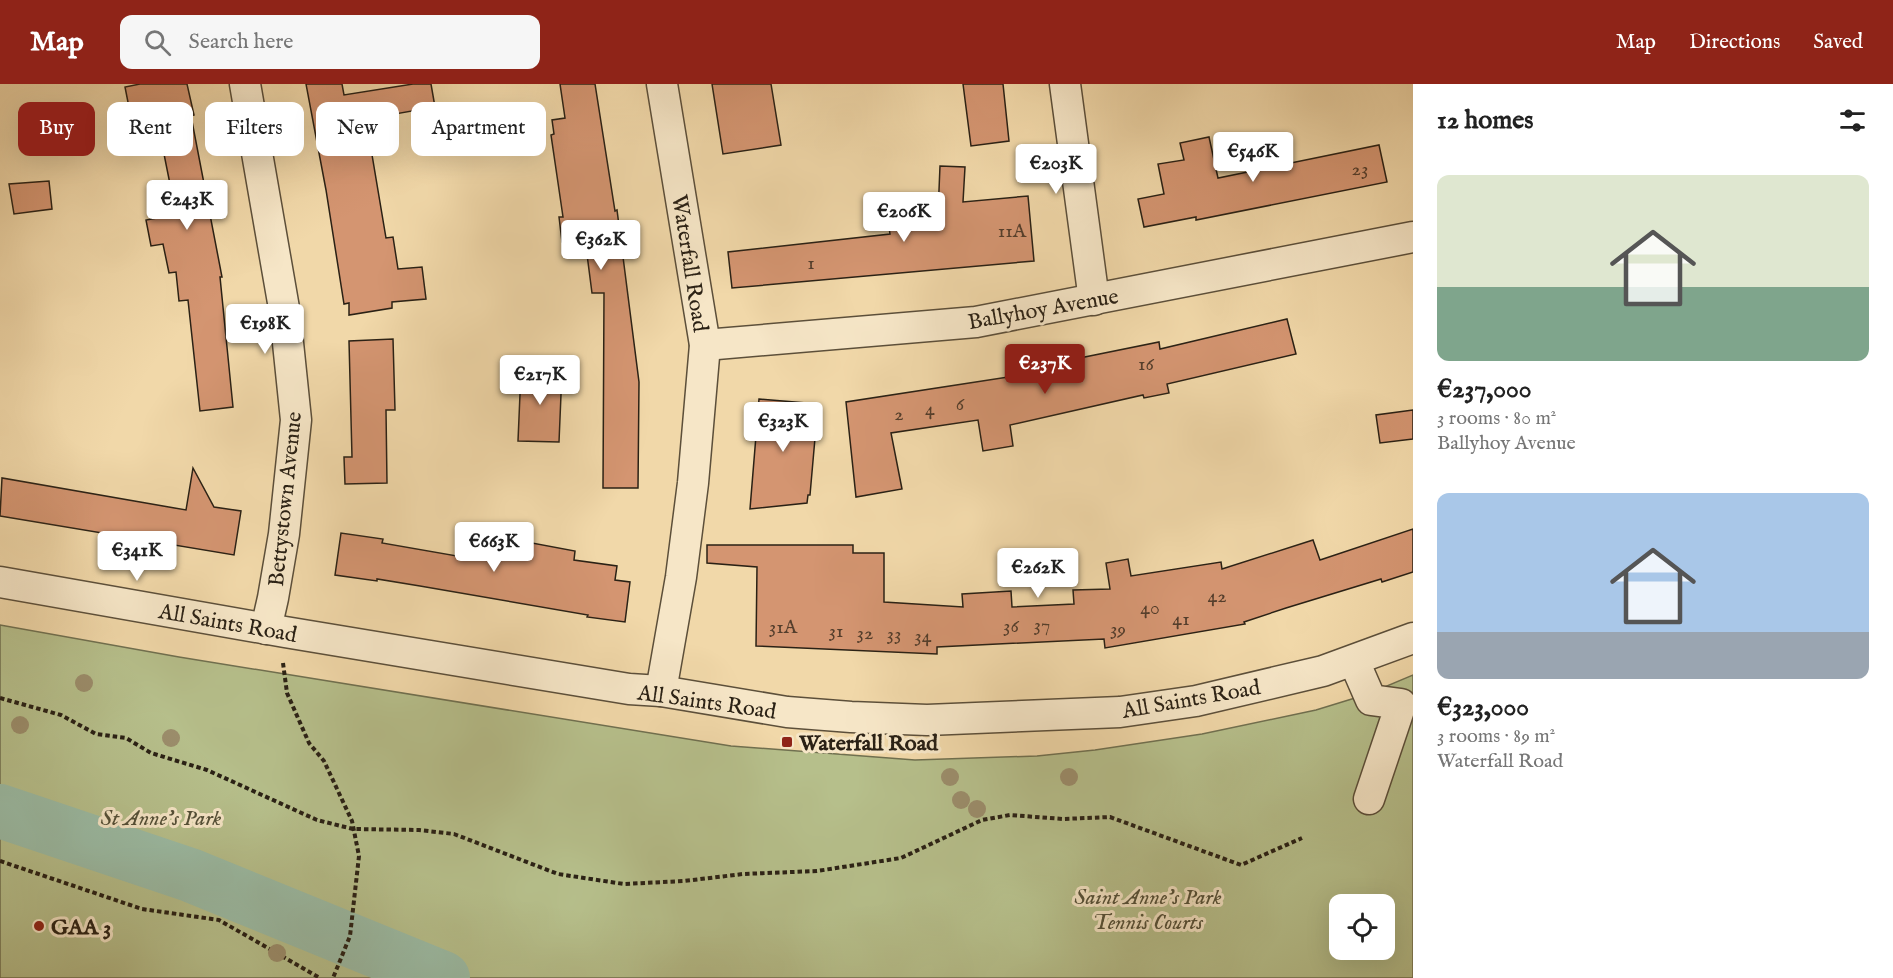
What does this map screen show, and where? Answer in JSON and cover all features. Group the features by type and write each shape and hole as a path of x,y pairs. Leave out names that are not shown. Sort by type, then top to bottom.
{"street":[{"name":"Bettystown Avenue","path":"245,84 285,314 296,420 284,534 273,598 275,631"},
{"name":"Waterfall Road","path":"661,691 681,578 693,483 705,345 662,84"},
{"path":"1065,84 1094,300"},
{"name":"Ballyhoy Avenue","path":"705,345 976,322 1413,237"},
{"name":"All Saints Road","path":"0,582 275,631 629,689 661,691 787,712 851,717 927,720 1120,712 1196,701 1323,671 1413,638"},
{"path":"1354,661 1371,700 1401,704 1369,799"}],"path":[{"path":"275,631 283,658 287,693 309,743 324,761 352,821 359,856 350,936 333,978"},
{"path":"0,698 61,715 96,734 126,738 151,753 207,770 317,820 353,829 419,830 454,834 558,874 624,884 684,881 742,874 817,872 901,858 982,820 1010,815 1063,819 1110,817 1241,865 1302,838"},
{"path":"0,861 142,909 219,920 320,978"}],"green space":[{"name":"St Anne's Park","path":"0,625 179,657 731,746 915,760 1037,756 1202,734 1316,710 1368,694 1413,675 1413,978 0,978"}],"building":[{"path":"140,84 187,84 191,102 128,102 125,87"},
{"path":"306,84 342,84 344,95 413,84 431,84 434,102 411,102 411,111 399,113 399,102 316,102 316,137"},
{"path":"560,84 595,84 615,211 617,210 639,382 638,488 603,488 604,293 592,293 585,239 562,242 559,217 563,217 551,135 554,134 552,120 565,118"},
{"path":"712,84 771,84 781,145 723,154"},
{"path":"963,84 1003,84 1009,141 971,146"},
{"path":"193,126 222,277 220,277 233,407 200,411 188,300 179,301 176,272 169,273 163,244 151,246 146,220 163,217 157,187 170,184 164,156 193,156"},
{"path":"1209,137 1218,178 1379,145 1387,182 1196,220 1196,217 1144,227 1138,199 1164,194 1158,164 1184,160 1180,143"},
{"path":"320,156 372,156 386,238 393,237 398,269 422,267 426,299 392,302 392,308 349,315 349,303 344,304"},
{"path":"940,166 965,167 963,202 1028,196 1034,261 732,288 728,252 890,234 888,221 938,214"},
{"path":"49,181 52,209 14,214 9,184"},
{"path":"1287,319 1296,354 1167,384 1169,393 1144,398 1143,395 1010,425 1013,446 983,451 978,420 891,433 902,489 856,497 846,402 1028,374 1027,369 1159,342 1160,349"},
{"path":"393,339 395,410 386,410 387,483 345,484 344,457 352,457 349,341"},
{"path":"521,371 562,371 559,442 518,441"},
{"path":"759,399 818,404 810,495 808,495 807,503 750,509"},
{"path":"1413,410 1413,439 1380,443 1376,415"},
{"path":"193,468 214,507 241,511 234,555 0,516 2,478 186,510"},
{"path":"1413,529 1413,572 1382,582 1381,579 1286,608 1244,622 1245,624 1105,648 1104,639 937,647 937,654 756,646 757,567 707,563 707,545 853,545 853,553 884,553 884,602 963,607 962,594 1011,591 1012,607 1074,604 1073,590 1110,589 1106,563 1128,559 1131,576 1221,562 1222,569 1313,540 1320,560"},
{"path":"473,532 575,551 574,560 617,566 615,580 630,582 625,622 377,579 377,581 335,575 341,533 383,539 382,543 468,558"}],"waterway":[{"path":"0,811 190,875 443,978"}],"place":[{"name":"Waterfall Road","path":"787,742"},
{"name":"GAA 3","path":"39,926"}],"park label":[{"name":"Saint Anne's Park Tennis Courts","path":"1148,908"}]}
